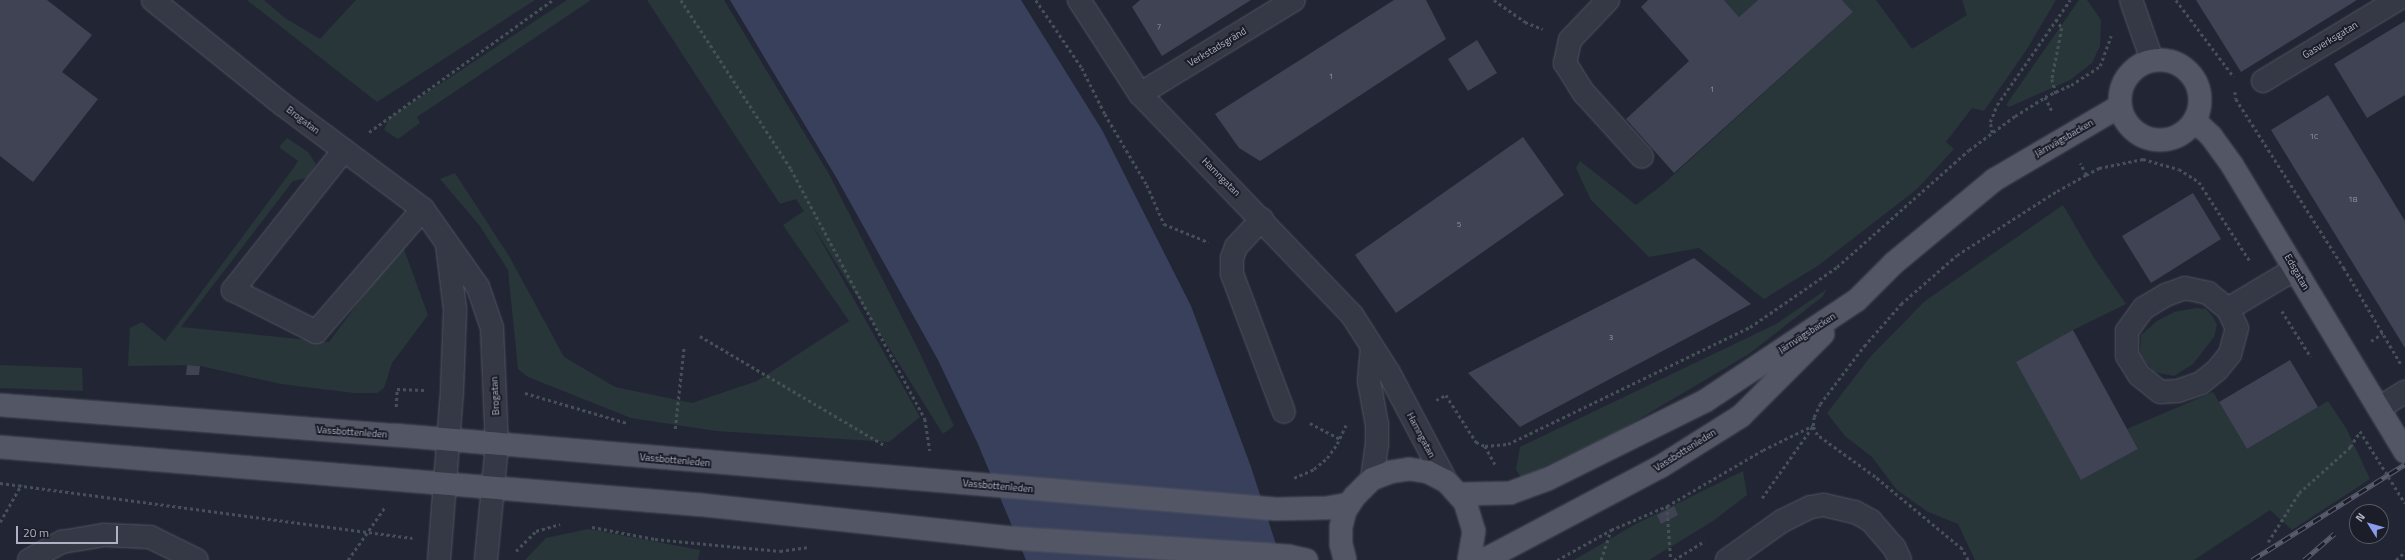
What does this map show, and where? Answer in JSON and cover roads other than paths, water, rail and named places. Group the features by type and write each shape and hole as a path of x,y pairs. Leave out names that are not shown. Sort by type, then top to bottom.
{"main road":[{"path":"2152,60 2171,61 2184,67 2193,76 2200,94 2195,121 2181,134 2162,140 2152,140 2135,131 2128,124 2120,106 2120,96 2127,77 2138,66 2152,60"},
{"name":"Järnvägsbacken","path":"1453,488 1510,493 1555,475 1704,401 1857,300 1894,262 1974,194 2067,136 2120,106"},
{"name":"Edsgatan","path":"2195,121 2211,136 2232,165 2380,408 2405,452"},
{"name":"Vassbottenleden","path":"1484,560 1660,467 1741,416 1857,300"},
{"name":"Vassbottenleden","path":"0,405 1276,509 1326,508 1349,504"},
{"path":"0,447 390,481 494,486 703,505 1010,538 1297,558"},
{"path":"1345,560 1340,536 1349,504 1359,490 1372,479 1390,472 1409,469 1428,472 1453,488 1470,512 1474,531 1470,560"}],"street":[{"name":"Brogatan","path":"153,0 344,150 423,209 478,287 492,328 497,445 487,554"},
{"name":"Hamngatan","path":"1079,0 1140,94 1262,219 1352,315 1453,488"},
{"name":"Verkstadsgränd","path":"1140,94 1294,0"},
{"path":"1608,0 1570,40 1565,63 1584,93 1642,157"},
{"path":"2131,0 2152,60"},
{"name":"Gasverksgatan","path":"2263,81 2397,0"},
{"path":"344,150 233,290 316,332 423,209"},
{"path":"1262,219 1234,252 1232,274 1284,412"},
{"name":"Brogatan","path":"441,551 449,441 455,309 447,243"},
{"path":"2228,308 2295,269"},
{"path":"2186,288 2208,293 2228,308 2237,328 2230,354 2216,370 2201,383 2178,391 2160,392 2139,375 2127,356 2127,331 2144,308 2166,295 2186,288"},
{"path":"1372,347 1369,381 1377,425 1372,479"},
{"path":"2380,408 2405,392"},
{"path":"1727,560 1782,521 1811,507 1824,505 1855,512 1871,521 1894,547 1900,560"},
{"path":"29,560 62,542 104,535 150,537 197,560"}],"water":[{"path":"730,0 1021,0 1102,130 1191,306 1251,467 1281,560 1026,560 978,444 938,360 836,177"}],"railway":[{"path":"2252,560 2405,464"},
{"path":"2304,560 2334,534"}]}
